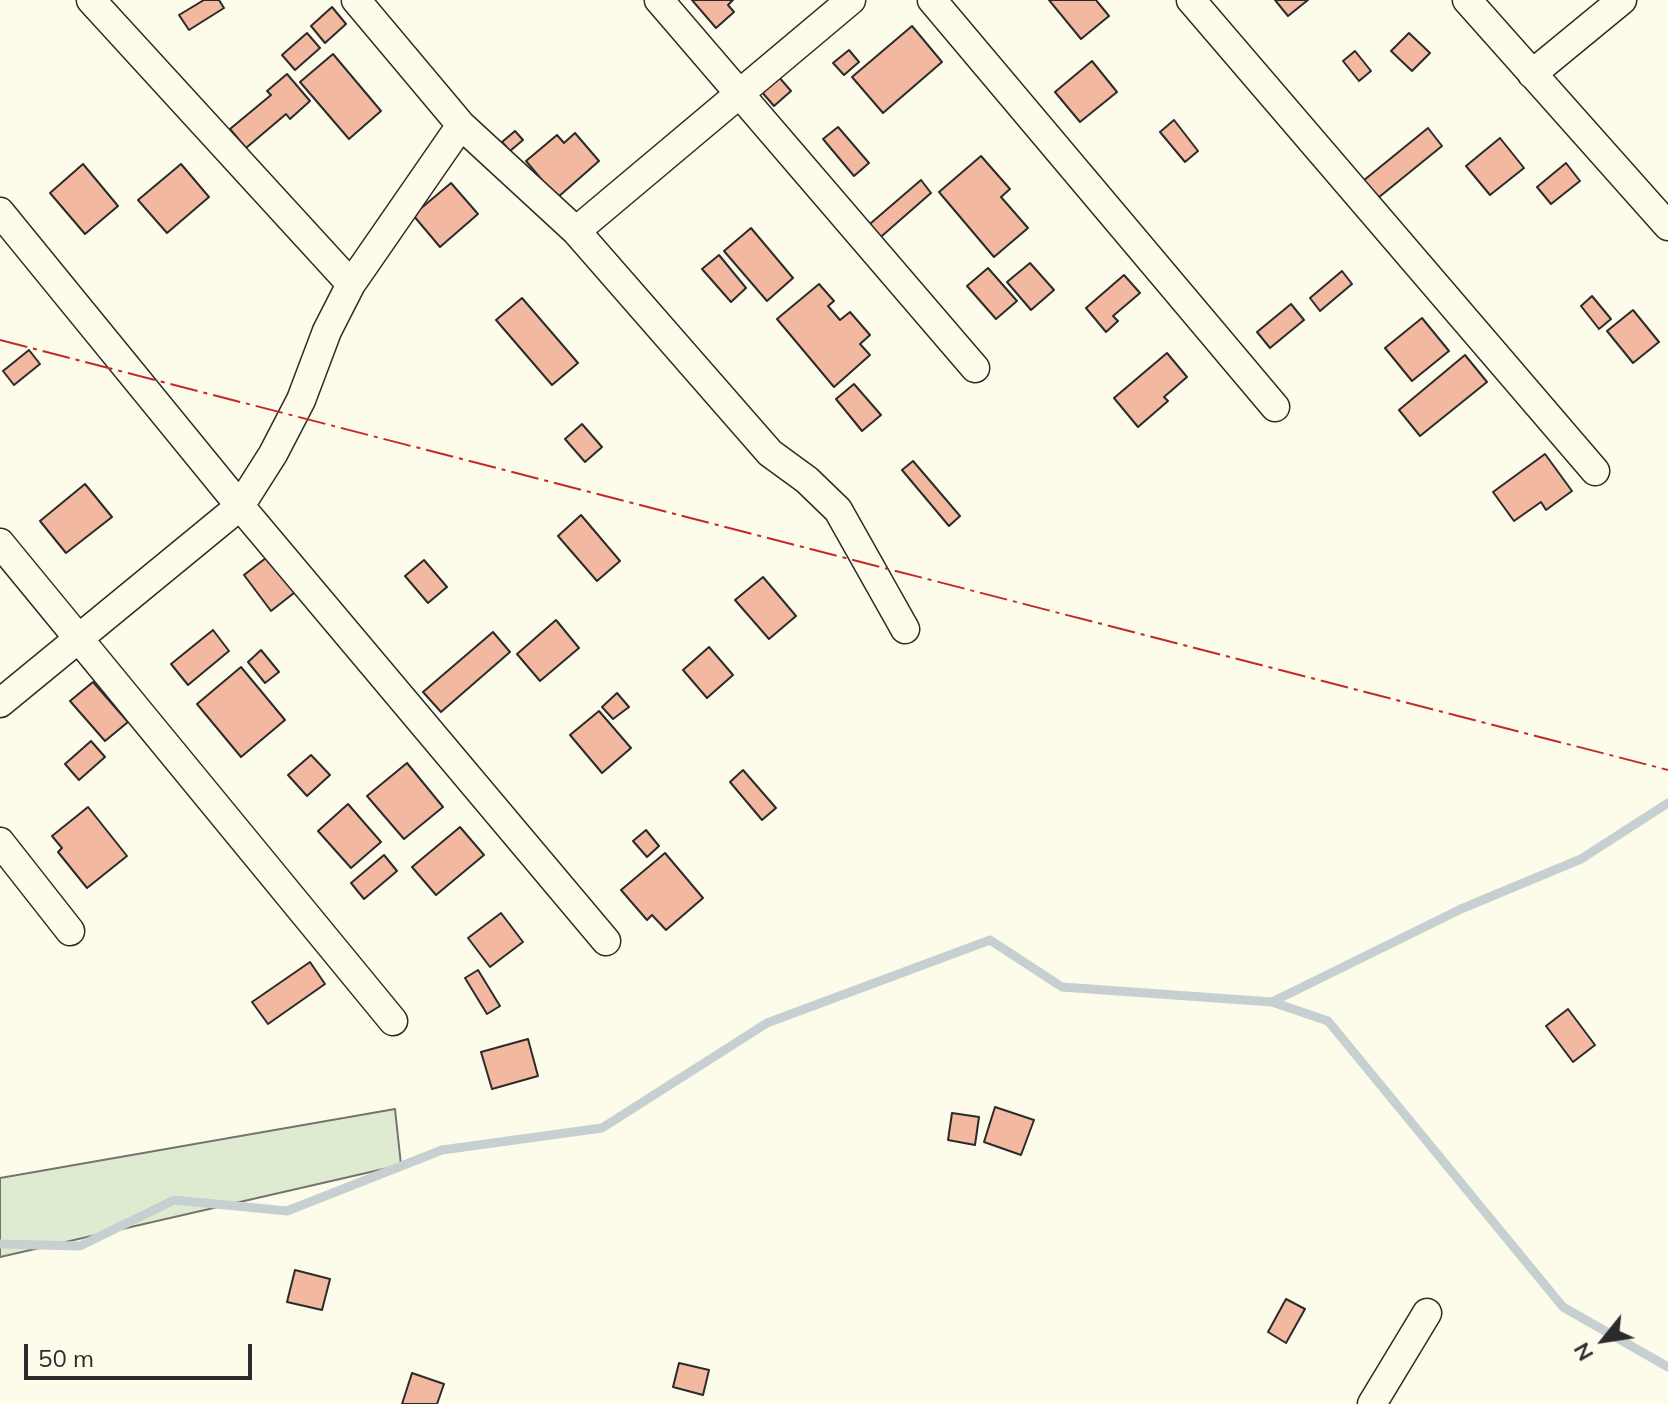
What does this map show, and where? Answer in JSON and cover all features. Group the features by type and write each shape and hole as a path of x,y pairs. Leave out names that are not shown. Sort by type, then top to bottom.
{"street":[{"path":"91,0 351,284"},
{"path":"356,0 461,125 576,231 770,453 807,480 838,510 905,629"},
{"path":"659,0 975,368"},
{"path":"576,231 851,0"},
{"path":"932,0 1275,407"},
{"path":"1191,0 1595,471"},
{"path":"1467,0 1668,226"},
{"path":"1532,74 1622,0"},
{"path":"0,703 240,506 273,454 301,400 327,331 351,284 461,125"},
{"path":"0,212 240,506 606,941"},
{"path":"0,543 393,1021"},
{"path":"0,842 70,931"},
{"path":"1372,1404 1427,1313"}],"green space":[{"path":"395,1109 401,1165 0,1257 0,1178"}],"building":[{"path":"204,0 219,0 224,8 189,30 179,15"},
{"path":"692,0 733,0 728,5 734,12 716,28"},
{"path":"1049,0 1096,0 1109,16 1081,39"},
{"path":"1275,0 1308,0 1288,16"},
{"path":"332,7 346,24 325,43 311,26"},
{"path":"912,26 942,62 883,113 852,77"},
{"path":"307,33 320,48 295,70 282,55"},
{"path":"1409,33 1430,53 1412,71 1391,51"},
{"path":"849,50 859,62 844,75 833,63"},
{"path":"1355,51 1371,71 1359,81 1343,61"},
{"path":"333,54 381,111 349,139 300,82"},
{"path":"1092,61 1117,92 1080,122 1055,92"},
{"path":"287,74 310,101 290,119 286,114 246,148 230,129 271,95 267,91"},
{"path":"778,76 791,91 774,106 761,91"},
{"path":"1174,120 1198,151 1185,162 1160,132"},
{"path":"838,127 869,163 854,176 823,139"},
{"path":"1428,128 1442,146 1373,202 1358,185"},
{"path":"515,131 523,140 510,151 502,142"},
{"path":"575,133 599,161 557,198 526,161 557,135 564,143"},
{"path":"1500,138 1524,168 1490,195 1466,166"},
{"path":"981,156 1010,189 1001,197 1028,228 994,257 939,192"},
{"path":"1566,163 1580,181 1551,204 1537,187"},
{"path":"83,164 118,206 85,234 50,193"},
{"path":"181,164 209,197 167,233 138,200"},
{"path":"921,180 931,193 875,242 864,229"},
{"path":"451,183 478,214 440,247 413,215"},
{"path":"751,228 793,278 767,301 724,251"},
{"path":"719,255 746,288 731,302 702,269"},
{"path":"1030,263 1054,290 1031,310 1007,282"},
{"path":"988,268 1017,301 996,319 967,286"},
{"path":"1342,271 1352,284 1320,311 1310,298"},
{"path":"1124,275 1140,293 1113,316 1118,321 1106,332 1086,308"},
{"path":"819,284 834,301 828,306 840,320 850,312 870,335 860,344 870,355 834,387 777,319"},
{"path":"1592,296 1611,319 1599,329 1581,306"},
{"path":"522,298 578,363 552,385 496,320"},
{"path":"1291,304 1304,320 1270,348 1257,332"},
{"path":"1633,310 1659,342 1633,363 1607,331"},
{"path":"1422,318 1449,351 1412,381 1385,348"},
{"path":"29,350 40,364 14,385 3,371"},
{"path":"1167,353 1187,377 1164,397 1168,401 1138,427 1114,398"},
{"path":"1465,355 1487,382 1420,436 1399,410"},
{"path":"854,384 881,415 862,431 836,399"},
{"path":"582,424 602,447 585,462 565,439"},
{"path":"1545,454 1572,491 1546,510 1541,502 1514,521 1493,492"},
{"path":"913,461 960,516 949,526 902,470"},
{"path":"85,484 112,517 66,553 40,521"},
{"path":"581,515 620,561 597,581 558,536"},
{"path":"271,554 299,589 271,611 244,575"},
{"path":"424,560 447,587 428,603 405,576"},
{"path":"763,577 796,616 769,639 735,600"},
{"path":"556,620 579,648 540,681 517,654"},
{"path":"213,630 229,651 188,685 171,664"},
{"path":"493,632 510,652 441,712 423,692"},
{"path":"709,647 733,675 707,698 683,670"},
{"path":"261,650 279,672 265,683 248,662"},
{"path":"241,667 285,720 241,757 197,704"},
{"path":"93,682 128,722 105,741 70,701"},
{"path":"617,693 629,707 613,719 602,707"},
{"path":"599,711 631,748 602,773 570,735"},
{"path":"91,741 105,757 79,780 65,764"},
{"path":"311,755 330,775 307,796 288,775"},
{"path":"407,763 443,807 404,839 367,796"},
{"path":"743,770 776,808 762,820 730,782"},
{"path":"348,804 381,842 351,868 318,831"},
{"path":"88,807 127,856 87,888 58,852 62,848 52,836"},
{"path":"460,827 484,855 436,895 412,867"},
{"path":"646,830 659,846 647,857 633,841"},
{"path":"665,853 703,898 666,930 652,915 647,920 621,890"},
{"path":"384,855 397,871 364,899 351,883"},
{"path":"501,913 523,942 490,967 468,938"},
{"path":"310,962 325,984 268,1024 252,1002"},
{"path":"478,970 500,1006 487,1014 465,978"},
{"path":"1568,1009 1595,1045 1573,1062 1546,1026"},
{"path":"528,1039 538,1076 492,1089 481,1052"},
{"path":"995,1107 1034,1120 1021,1155 984,1142"},
{"path":"952,1113 979,1117 975,1145 948,1140"},
{"path":"295,1270 330,1279 322,1310 287,1302"},
{"path":"1286,1299 1305,1309 1286,1343 1268,1332"},
{"path":"679,1363 709,1370 703,1395 673,1387"},
{"path":"412,1373 444,1384 437,1404 402,1404"}],"waterway":[{"path":"1272,1002 1461,909 1581,859 1668,803"},
{"path":"0,1244 80,1246 174,1200 287,1211 442,1150 602,1128 767,1023 990,940 1062,987 1272,1002 1328,1021 1563,1307 1668,1367"}],"power":[{"path":"0,340 1668,770"}]}
